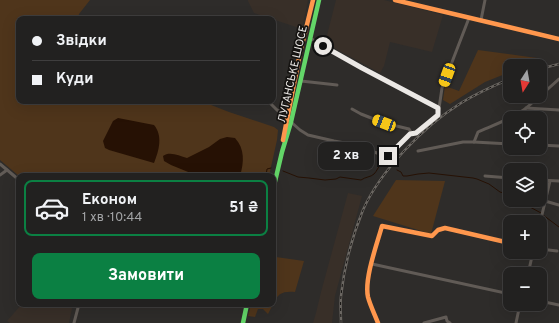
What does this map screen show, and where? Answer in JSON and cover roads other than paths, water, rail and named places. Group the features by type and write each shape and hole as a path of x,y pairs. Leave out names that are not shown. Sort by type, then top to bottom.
{"street":[{"name":"ЛУГАНСЬКЕ ШОСЕ","path":"282,152 287,117 304,36 314,0"},
{"name":"ЛУГАНСЬКЕ ШОСЕ","path":"276,177 291,122 319,0"},
{"path":"395,0 559,39"},
{"path":"481,20 485,0"},
{"path":"388,156 410,134 416,133 438,115 442,88 469,18"},
{"path":"310,38 362,68 438,108"},
{"path":"547,90 559,79"},
{"path":"300,81 336,85"},
{"path":"474,142 478,132 496,125 526,108 532,103"},
{"path":"271,104 300,130 308,135 359,146 380,154"},
{"path":"352,108 384,123 409,129 412,134"},
{"path":"526,108 559,110"},
{"path":"418,150 463,142 503,144"},
{"path":"547,145 559,146"},
{"path":"0,164 16,178"},
{"path":"0,175 7,170"},
{"path":"485,176 503,177"},
{"path":"547,181 559,181"},
{"path":"547,194 550,181"},
{"path":"547,202 559,205"},
{"path":"378,323 368,297 367,286 382,226 432,236 438,230 445,228 503,240"},
{"path":"547,250 556,251"},
{"path":"372,264 503,292"},
{"path":"547,302 559,305"},
{"path":"74,323 78,307"},
{"path":"243,323 246,307"},
{"path":"516,323 519,311"},
{"path":"424,323 446,317 447,321 450,323"}],"waterway":[{"path":"283,171 298,177 325,180 340,177 361,180 374,174 381,164 387,163"},
{"path":"266,173 267,169 271,168"},
{"path":"397,170 401,172 403,176 429,173 473,178 489,184 503,193"},
{"path":"530,207 541,213"},
{"path":"547,218 559,227"}],"railway":[{"path":"547,67 559,64"},
{"path":"341,323 341,296 349,252 363,210 380,180 404,150 432,124 461,103 503,82"}]}
